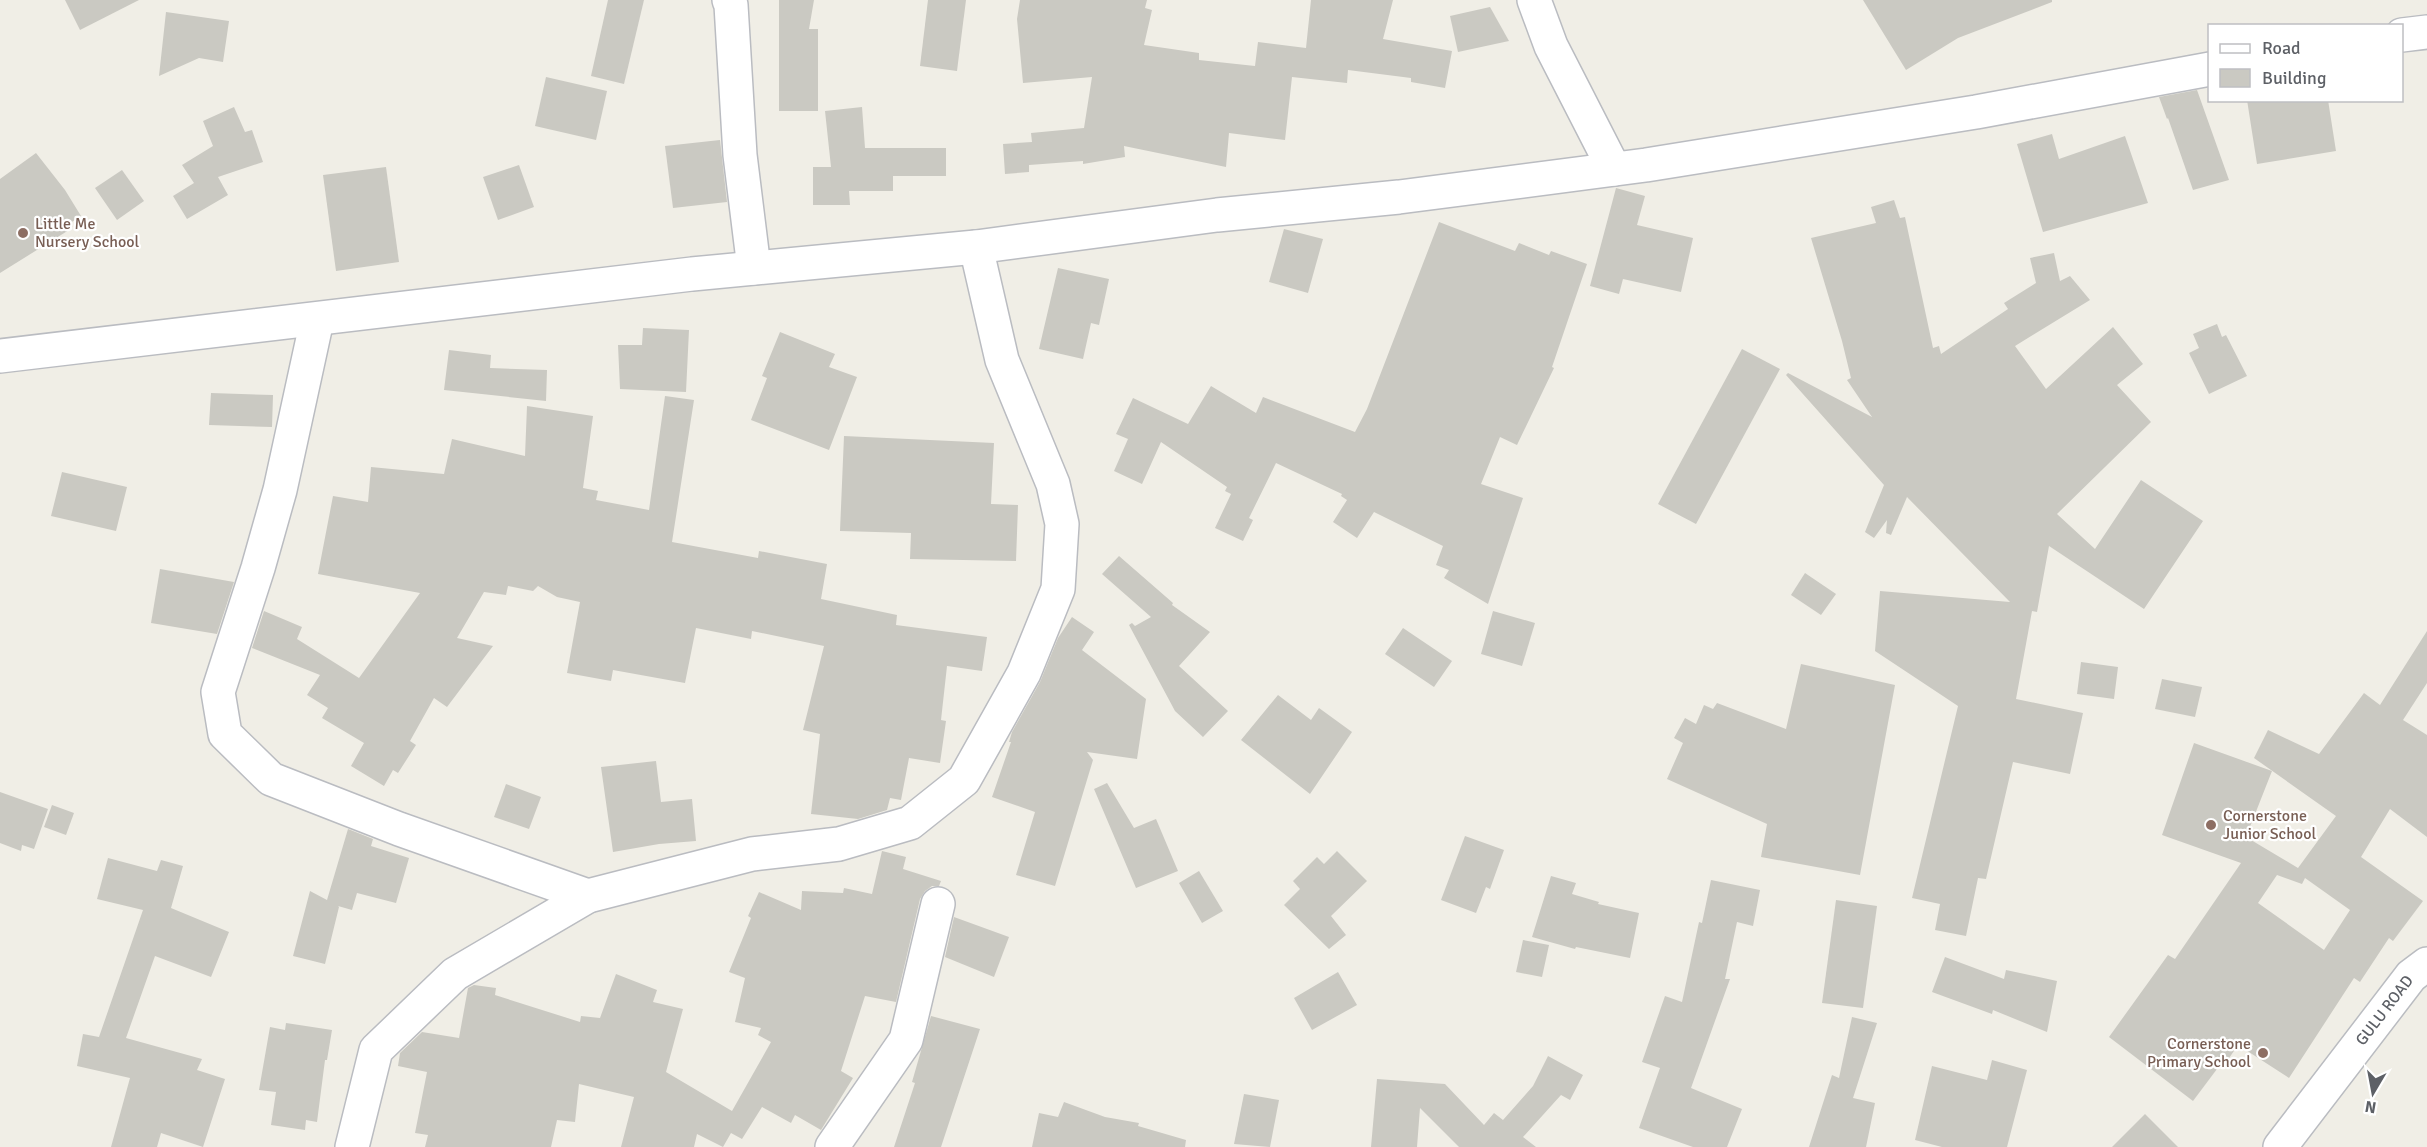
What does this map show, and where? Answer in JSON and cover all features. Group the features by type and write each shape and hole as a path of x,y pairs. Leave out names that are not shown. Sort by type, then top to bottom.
{"street":[{"path":"729,0 740,155 754,268"},
{"path":"1534,0 1551,46 1614,169"},
{"path":"2403,34 2427,32"},
{"path":"0,356 754,268 976,247 1217,215 1399,198 1614,169 1976,112 2208,69"},
{"path":"352,1147 376,1050 455,974 588,896 752,854 839,844 910,823 964,780 1024,673 1058,589 1062,524 1053,484 1002,360 976,247"},
{"path":"317,320 280,490 258,568 218,692 225,734 271,779 399,829 588,896"},
{"path":"832,1147 906,1040 938,904"},
{"name":"GULU ROAD","path":"2280,1147 2411,976 2427,964"}],"building":[{"path":"65,0 139,0 80,30"},
{"path":"608,0 644,0 624,84 591,76"},
{"path":"779,0 814,0 809,29 818,29 818,111 779,111"},
{"path":"928,0 966,0 957,71 920,66"},
{"path":"1020,0 1147,0 1145,8 1152,10 1144,45 1199,53 1199,60 1255,66 1258,42 1306,48 1311,0 1393,0 1383,39 1452,51 1445,88 1411,82 1411,78 1348,70 1347,83 1292,77 1285,140 1229,133 1226,167 1124,146 1125,157 1083,164 1083,161 1029,165 1029,172 1005,174 1003,144 1032,142 1031,133 1084,128 1092,77 1023,83 1017,19"},
{"path":"1863,0 2052,0 2052,2 1958,38 1906,70"},
{"path":"1490,7 1509,41 1458,52 1450,16"},
{"path":"166,12 229,21 223,62 199,58 159,76"},
{"path":"546,77 607,91 596,140 535,126"},
{"path":"2197,90 2229,180 2193,190 2159,97"},
{"path":"2247,102 2328,102 2336,151 2257,164"},
{"path":"234,107 245,132 252,130 263,162 218,177 228,195 187,219 173,196 194,183 182,165 213,146 203,121"},
{"path":"862,107 865,148 946,148 946,176 893,176 893,191 849,191 850,205 813,205 813,167 831,167 825,111"},
{"path":"2052,134 2059,159 2125,136 2148,203 2043,232 2017,144"},
{"path":"720,140 727,202 673,208 665,146"},
{"path":"36,153 65,190 81,216 67,225 69,230 0,273 0,179"},
{"path":"519,165 534,207 498,220 483,177"},
{"path":"386,167 399,262 336,271 323,175"},
{"path":"122,170 144,201 117,220 95,188"},
{"path":"1616,188 1645,196 1637,225 1693,238 1681,292 1623,279 1619,294 1590,286"},
{"path":"1894,200 1900,218 1905,217 1933,348 1939,346 1941,354 2008,309 2004,303 2036,283 2030,258 2054,253 2060,281 2070,276 2090,300 2015,346 2046,389 2113,327 2143,364 2117,385 2151,422 2057,514 2095,549 2141,480 2203,521 2144,609 2049,546 2037,612 2032,611 2016,699 2083,713 2070,774 2013,762 1986,879 1978,878 1966,936 1935,930 1940,904 1912,898 1958,706 1875,651 1880,591 2010,602 1907,497 1891,535 1886,533 1887,520 1874,538 1865,532 1884,485 1786,375 1788,373 1872,417 1847,380 1851,378 1842,341 1811,238 1876,223 1871,207"},
{"path":"1439,222 1515,251 1519,243 1549,255 1551,251 1587,264 1552,367 1554,368 1517,445 1500,437 1481,484 1523,498 1488,604 1444,578 1449,570 1436,565 1443,546 1374,512 1357,538 1333,522 1347,500 1341,496 1342,494 1276,463 1249,518 1253,520 1243,541 1215,528 1231,494 1225,491 1227,487 1161,442 1142,484 1114,471 1128,439 1116,434 1133,398 1188,424 1211,386 1256,413 1263,397 1355,432 1367,409"},
{"path":"1284,229 1323,239 1308,293 1269,282"},
{"path":"1058,268 1109,279 1099,325 1091,323 1083,359 1039,349"},
{"path":"2217,324 2222,337 2226,335 2247,376 2209,394 2189,353 2199,348 2193,334"},
{"path":"643,328 689,330 686,392 620,389 618,345 642,345"},
{"path":"780,332 835,354 829,367 857,377 829,450 751,420 767,378 762,376"},
{"path":"1742,349 1780,369 1696,524 1658,504"},
{"path":"449,350 491,355 490,368 547,370 546,401 444,390"},
{"path":"211,393 273,395 272,427 209,425"},
{"path":"665,396 694,400 672,542 758,558 759,551 827,564 821,599 897,615 896,625 987,637 982,671 947,666 941,720 946,721 940,763 909,758 901,800 890,798 887,810 858,819 811,814 820,734 803,730 824,646 752,631 751,639 696,628 685,683 613,670 611,681 567,673 580,602 557,597 538,586 533,591 508,586 506,595 484,592 457,638 493,646 447,707 434,698 410,741 416,745 398,773 393,770 384,786 351,766 364,743 322,718 328,708 307,695 320,675 252,648 264,611 302,627 297,639 359,678 420,593 318,574 333,496 368,502 371,467 444,474 452,439 525,456 527,406 593,416 583,488 598,491 596,500 649,510"},
{"path":"844,436 994,443 991,504 1018,505 1016,561 910,559 911,533 840,531"},
{"path":"62,472 127,487 116,531 51,516"},
{"path":"1119,556 1173,603 1172,605 1210,632 1179,666 1228,711 1203,737 1175,711 1129,625 1132,623 1135,626 1151,617 1102,574"},
{"path":"160,569 234,582 217,634 151,623"},
{"path":"1805,573 1836,594 1821,615 1791,595"},
{"path":"1493,611 1535,623 1522,666 1481,654"},
{"path":"1072,617 1094,632 1082,650 1146,699 1137,759 1087,752 1093,760 1055,886 1016,875 1035,812 992,797 1011,742 1009,742 1012,732 1040,682 1058,638"},
{"path":"1403,628 1452,661 1434,687 1385,654"},
{"path":"2427,631 2427,683 2403,720 2427,735 2427,837 2390,809 2361,857 2423,901 2393,941 2389,938 2360,982 2354,978 2289,1078 2238,1045 2223,1067 2220,1065 2193,1101 2109,1037 2168,955 2175,959 2241,863 2162,835 2194,743 2272,771 2246,837 2298,868 2336,816 2254,758 2268,730 2319,754 2364,693 2380,705","holes":["2277,875 2302,884 2305,878 2350,910 2324,950 2258,903"]},
{"path":"2081,662 2118,667 2114,699 2077,694"},
{"path":"1801,664 1895,685 1860,875 1761,857 1767,824 1667,779 1683,743 1674,738 1685,718 1696,724 1704,705 1713,709 1717,703 1786,729"},
{"path":"2162,679 2202,687 2195,717 2155,709"},
{"path":"1278,695 1311,720 1319,708 1352,732 1310,794 1241,740"},
{"path":"656,761 661,802 692,799 696,841 659,844 613,852 601,767"},
{"path":"1107,783 1134,828 1156,819 1178,871 1136,888 1094,789"},
{"path":"506,784 541,797 529,829 494,817"},
{"path":"0,792 48,809 34,849 22,845 21,851 0,843"},
{"path":"52,805 74,813 66,835 44,827"},
{"path":"348,829 373,839 371,846 409,858 396,903 357,893 352,910 338,906 325,964 293,956 310,891 327,900"},
{"path":"1465,836 1504,850 1490,889 1486,887 1476,913 1441,900"},
{"path":"882,851 906,857 903,869 941,881 939,886 932,886 925,891 920,899 896,1002 865,996 841,1071 853,1078 821,1130 795,1115 791,1123 762,1107 742,1139 731,1133 723,1147 697,1134 694,1147 621,1147 634,1097 579,1084 575,1122 557,1120 551,1147 425,1147 428,1135 415,1133 427,1072 398,1066 400,1053 422,1032 459,1038 468,988 474,985 496,988 495,995 580,1022 581,1016 600,1018 616,974 657,990 653,1002 683,1009 666,1072 732,1111 771,1042 758,1035 761,1028 735,1022 745,978 729,972 751,918 748,916 759,892 801,910 802,891 843,893 844,888 872,894"},
{"path":"1337,851 1367,881 1331,916 1346,935 1329,949 1284,905 1300,889 1293,881 1317,857 1324,864"},
{"path":"108,858 157,871 161,860 183,866 171,908 229,932 211,977 155,956 126,1038 202,1059 197,1070 225,1079 203,1147 161,1133 157,1147 111,1147 130,1078 77,1066 83,1034 99,1037 143,910 97,899"},
{"path":"1199,871 1223,911 1202,923 1179,883"},
{"path":"1551,876 1576,883 1572,894 1599,902 1598,904 1639,913 1630,958 1576,947 1575,949 1532,937"},
{"path":"1711,880 1760,890 1753,926 1737,922 1725,979 1730,979 1691,1088 1742,1109 1727,1147 1693,1147 1639,1128 1660,1068 1642,1062 1665,996 1682,1002 1699,922 1702,923"},
{"path":"1836,900 1877,906 1863,1008 1822,1003"},
{"path":"954,917 1009,937 994,977 945,957"},
{"path":"1523,940 1549,945 1542,977 1516,972"},
{"path":"1945,957 2004,979 2006,970 2057,981 2047,1032 1993,1010 1992,1014 1932,992"},
{"path":"1338,972 1357,1005 1312,1030 1294,998"},
{"path":"931,1016 980,1029 941,1147 894,1147 915,1083 912,1082"},
{"path":"1852,1017 1877,1023 1853,1098 1875,1103 1866,1147 1809,1147 1832,1075 1839,1078"},
{"path":"286,1023 332,1030 327,1060 325,1060 317,1122 306,1120 305,1130 271,1125 276,1092 259,1090 270,1027 285,1030"},
{"path":"1548,1056 1583,1075 1570,1100 1561,1095 1523,1137 1536,1147 1459,1147 1420,1108 1417,1147 1371,1147 1377,1079 1445,1084 1484,1125 1494,1113 1503,1120 1533,1086"},
{"path":"1992,1060 2027,1070 2007,1147 1942,1147 1915,1140 1932,1066 1987,1080"},
{"path":"1244,1094 1279,1100 1270,1147 1234,1144"},
{"path":"1064,1102 1105,1117 1139,1123 1138,1126 1186,1140 1185,1147 1032,1147 1039,1113 1058,1117"},
{"path":"2145,1114 2178,1147 2112,1147"}],"place":[{"name":"Little Me Nursery School","path":"23,233"},
{"name":"Cornerstone Junior School","path":"2211,825"},
{"name":"Cornerstone Primary School","path":"2263,1053"}]}
